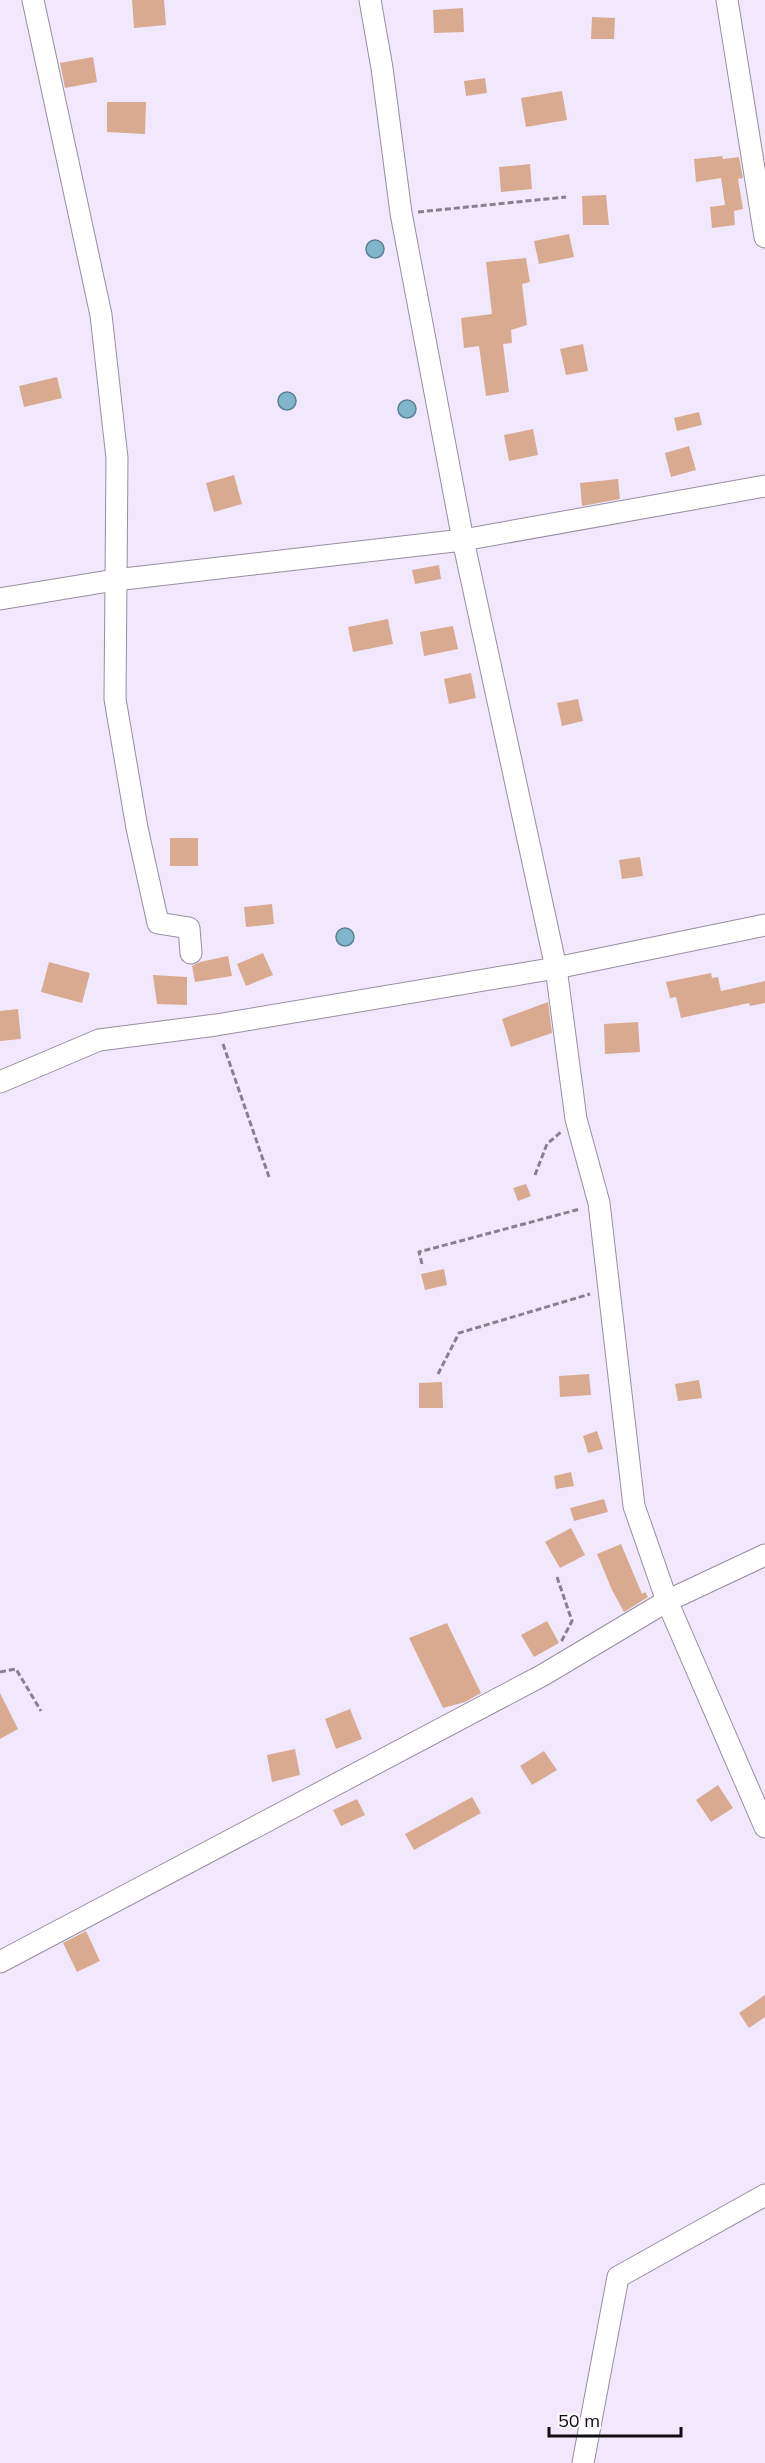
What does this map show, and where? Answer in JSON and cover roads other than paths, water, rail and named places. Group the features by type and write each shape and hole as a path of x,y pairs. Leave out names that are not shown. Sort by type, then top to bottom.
{"street":[{"path":"33,0 101,315 117,458 115,699 137,828 158,922 189,928 190,953"},
{"path":"370,0 382,69 401,213 462,540 556,968 576,1119 599,1203 634,1506 667,1601 765,1827"},
{"path":"727,0 765,237"},
{"path":"0,599 116,580 462,540 765,486"},
{"path":"0,1082 99,1040 216,1025 556,968 765,926"},
{"path":"0,1962 543,1676 667,1601 765,1555"},
{"path":"584,2463 618,2277 765,2195"}],"water":[{"path":"371,240 379,240 384,245 382,256 371,258 366,253 366,245"},
{"path":"287,392 295,397 296,401 291,409 287,410 279,405 278,401 283,393"},
{"path":"403,400 411,400 416,405 414,416 403,418 398,413 398,405"},
{"path":"345,928 351,931 354,937 351,943 345,946 339,943 336,937 339,931"}]}
